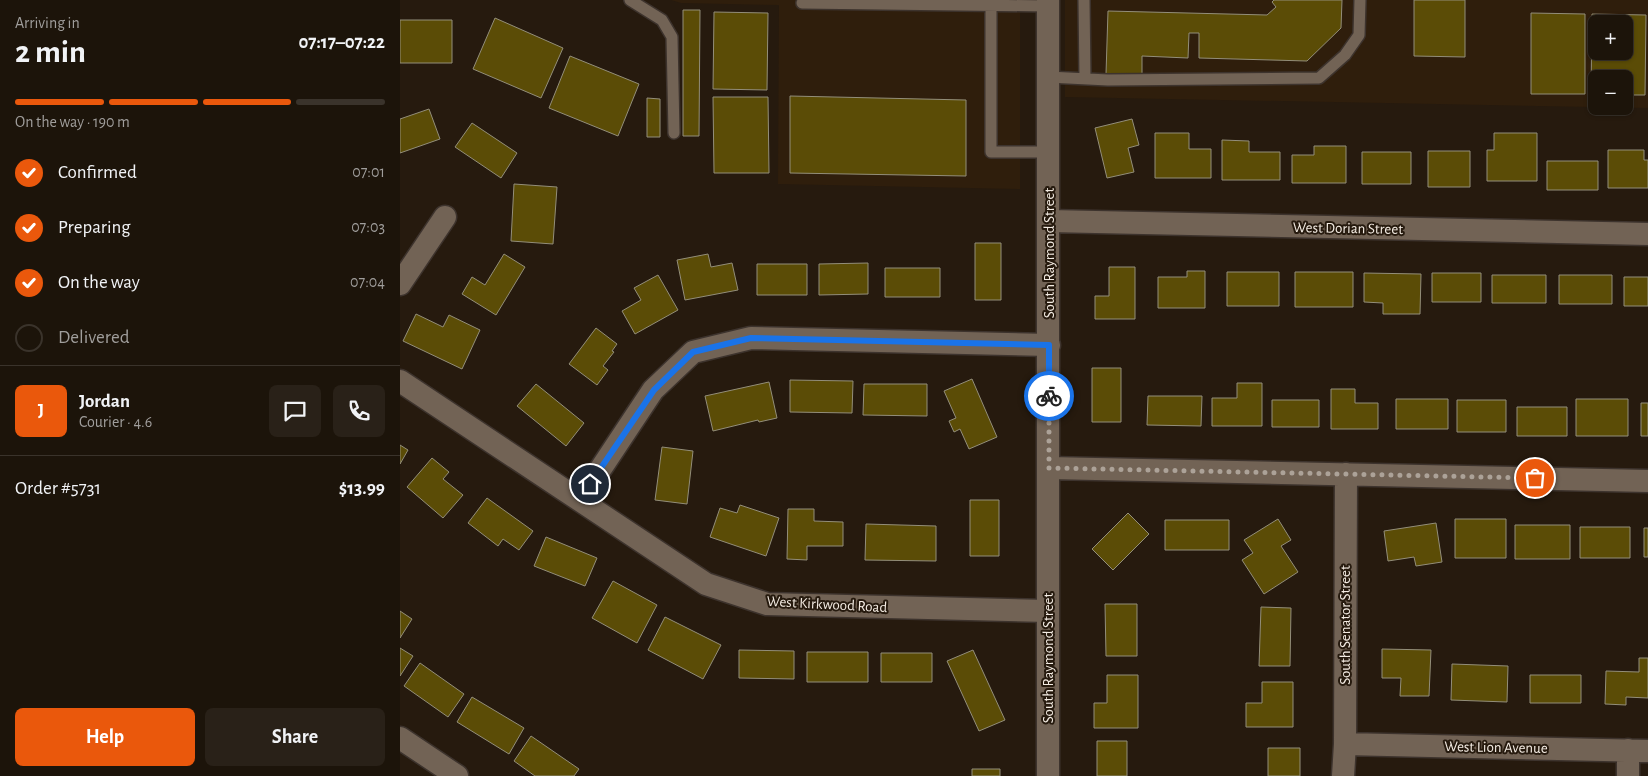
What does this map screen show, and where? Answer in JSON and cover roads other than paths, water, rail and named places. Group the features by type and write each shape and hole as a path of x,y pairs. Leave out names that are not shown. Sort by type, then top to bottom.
{"street":[{"name":"South Raymond Street","path":"1048,3 1048,776"},
{"path":"400,284 445,217"},
{"name":"West Dorian Street","path":"1049,221 1648,234"},
{"path":"580,500 654,390 693,352 751,338 1049,345"},
{"name":"West Kirkwood Road","path":"400,381 706,584 767,604 1048,611"},
{"path":"1049,468 1648,481"},
{"name":"South Senator Street","path":"1343,776 1345,744 1346,474"},
{"path":"400,738 457,776"},
{"name":"West Lion Avenue","path":"1345,744 1638,750"},
{"path":"1628,776 1638,750"}],"lane":[{"path":"630,0 662,20 672,37 674,133"},
{"path":"1084,0 1085,79"},
{"path":"1048,77 1085,79 1319,78 1346,56 1359,36 1360,0"},
{"path":"802,3 991,6 1048,3"},
{"path":"991,6 991,152 1048,152"}]}
